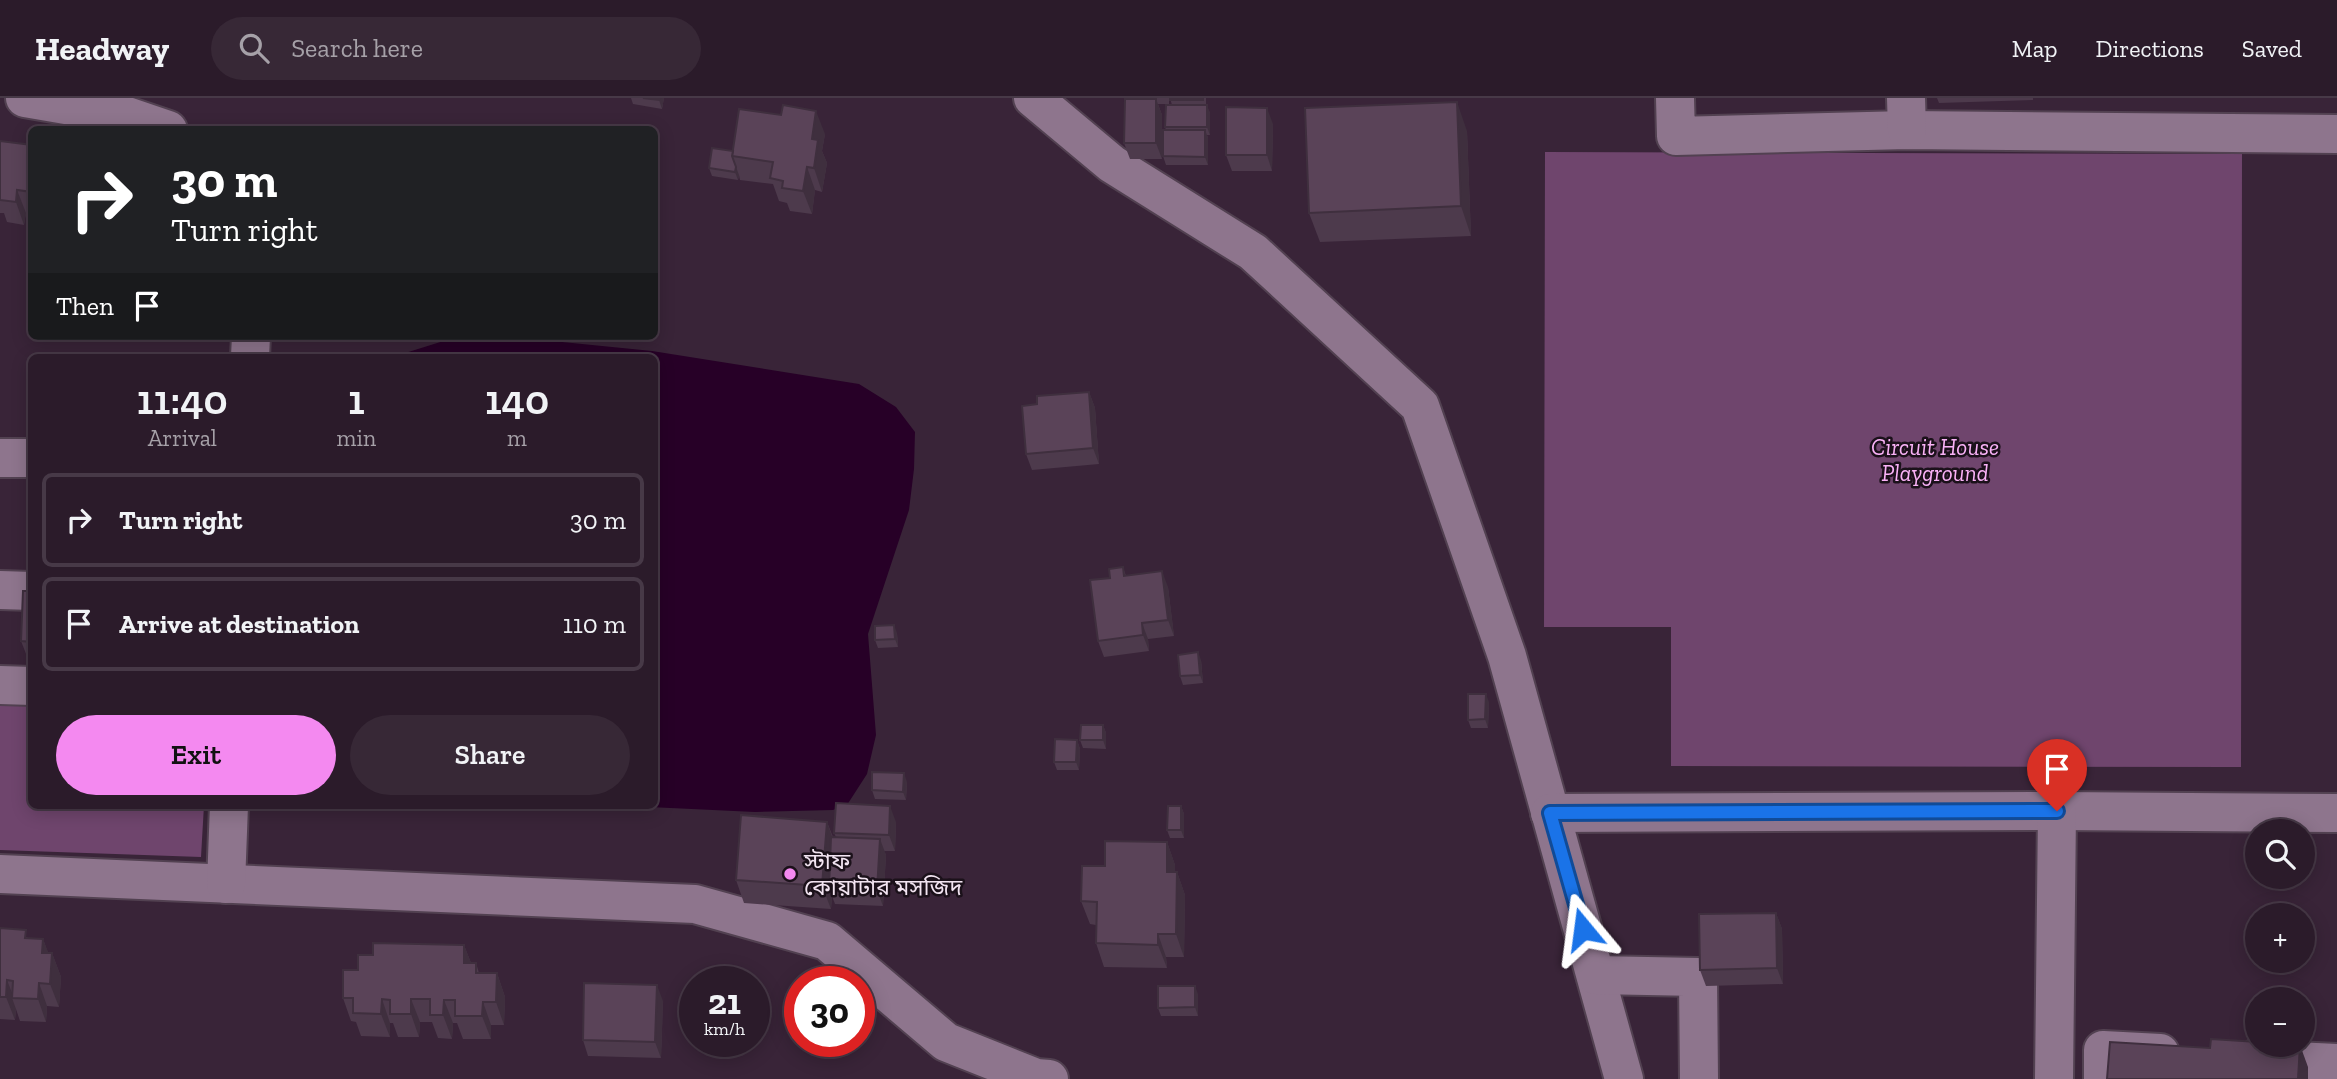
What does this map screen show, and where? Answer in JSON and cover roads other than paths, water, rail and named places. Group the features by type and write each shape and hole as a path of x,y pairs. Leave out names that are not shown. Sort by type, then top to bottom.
{"street":[{"path":"25,98 124,115 156,126"},
{"path":"1033,98 1112,164 1253,252 1420,406 1507,656 1624,1079"},
{"path":"1675,98 1676,136 1820,130 1907,114 2337,134"},
{"path":"0,458 28,458"},
{"path":"0,590 28,591"},
{"path":"0,685 28,686"},
{"path":"226,884 229,809"},
{"path":"2054,1079 2057,811"},
{"path":"1550,813 2337,813"},
{"path":"0,874 695,904 827,941 946,1042 1035,1079 1049,1079"},
{"path":"1595,975 1698,977 1699,1079"},
{"path":"2103,1079 2104,1050 2337,1063"}],"place":[{"name":"স্টাফ কোয়াটার মসজিদ","path":"790,874"}],"park label":[{"name":"Circuit House Playground","path":"1935,460"}]}
